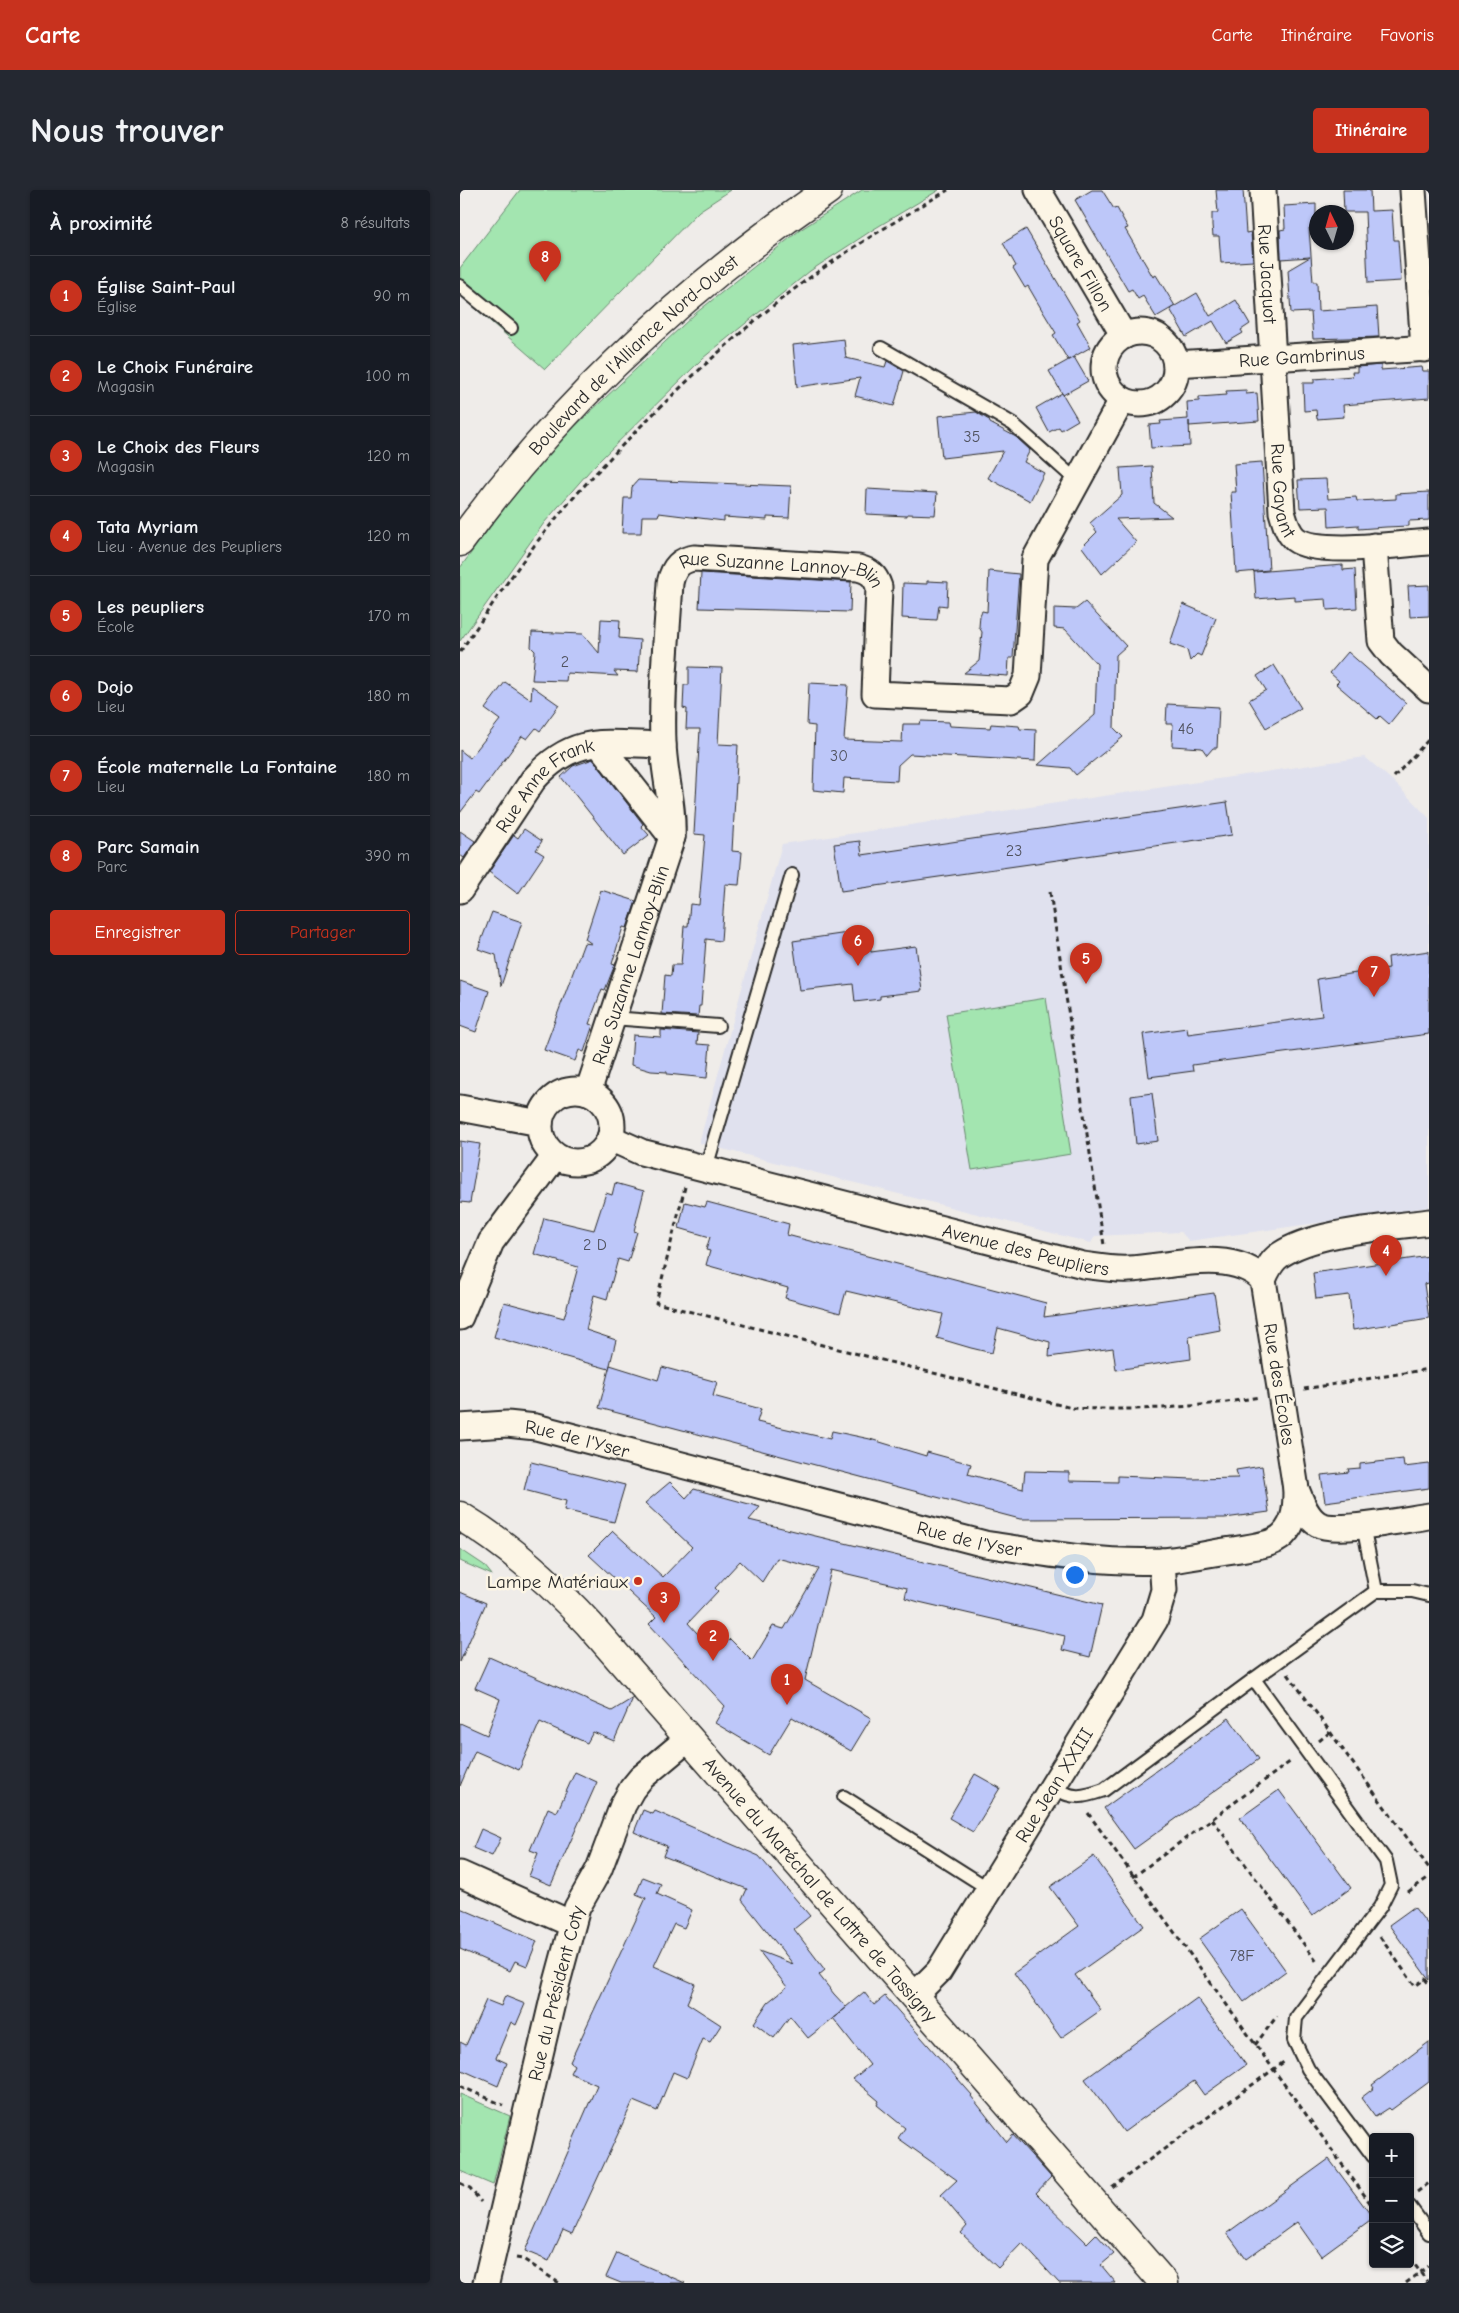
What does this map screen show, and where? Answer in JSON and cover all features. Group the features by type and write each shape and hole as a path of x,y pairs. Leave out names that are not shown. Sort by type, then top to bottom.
{"main road":[{"name":"Boulevard de l'Alliance Nord-Ouest","path":"460,542 540,440 622,356 722,268 785,219 828,190"},
{"name":"Avenue du Maréchal de Lattre de Tassigny","path":"460,1516 509,1549 549,1582 589,1624 1164,2283"}],"street":[{"name":"Square Fillon","path":"1038,190 1124,336"},
{"name":"Rue Jacquot","path":"1263,190 1272,358"},
{"path":"1413,190 1426,349"},
{"path":"1143,332 1161,339 1171,350 1176,364 1173,383 1161,398 1142,405 1122,400 1110,388 1106,380 1104,363 1110,347 1124,336 1143,332"},
{"name":"Rue Gambrinus","path":"1176,364 1426,349"},
{"name":"Rue Gayant","path":"1272,358 1282,512 1285,526 1294,538 1304,544 1322,548 1429,542"},
{"path":"1078,478 1122,400"},
{"name":"Rue Suzanne Lannoy-Blin","path":"588,1092 672,837 672,803 663,746 670,583 677,566 685,560 868,570 875,577 879,587 875,694 1004,701 1016,696 1026,686 1034,559 1078,478"},
{"path":"1374,546 1381,641 1390,654 1429,689"},
{"path":"599,744 672,837"},
{"name":"Rue Anne Frank","path":"460,890 524,793 546,765 562,754 579,746 599,744 663,746"},
{"path":"566,1091 588,1092 604,1102 609,1110 612,1119 610,1138 597,1156 587,1161 576,1163 555,1156 543,1142 540,1123 542,1112 556,1096 566,1091"},
{"path":"460,1108 540,1123"},
{"name":"Avenue des Peupliers","path":"610,1138 641,1152 1083,1265 1108,1269 1224,1262 1254,1271 1263,1280"},
{"path":"460,1317 491,1242 555,1156"},
{"path":"1263,1280 1272,1262 1296,1246 1330,1236 1429,1222"},
{"name":"Rue des Écoles","path":"1263,1280 1296,1489"},
{"name":"Rue de l'Yser","path":"460,1428 507,1424 536,1427 985,1544 1087,1557 1162,1560 1259,1545 1282,1536 1291,1526 1295,1513 1296,1489"},
{"path":"1296,1489 1307,1512 1318,1524 1338,1527 1429,1516"},
{"name":"Rue Jean XXIII","path":"914,1996 939,1971 1155,1620 1164,1590 1162,1560"},
{"name":"Rue du Président Coty","path":"486,2283 577,1908 598,1869 623,1805 632,1789 641,1778 689,1738"},
{"path":"460,1874 504,1896 572,1924"}],"lane":[{"path":"460,286 511,328"},
{"path":"881,348 1013,424 1078,478"},
{"path":"698,1166 792,875"},
{"path":"612,1018 718,1026"},
{"path":"1363,1525 1376,1591"},
{"path":"1052,1788 1067,1795 1083,1798 1104,1790 1376,1591 1412,1591 1429,1595"},
{"path":"1254,1679 1386,1861 1391,1885 1369,1921 1296,2018 1294,2040 1308,2068 1369,2151"},
{"path":"844,1797 989,1889"},
{"path":"1414,2212 1429,2233"}],"path":[{"path":"460,652 516,570 553,521 606,462 705,364 775,304 815,274 908,213 948,190"},
{"path":"1394,777 1429,739"},
{"path":"1050,892 1108,1269"},
{"path":"698,1166 656,1303 1072,1408 1118,1410 1178,1408 1230,1402 1429,1369"},
{"path":"1279,1662 1429,1868"},
{"path":"1133,1877 1330,1732"},
{"path":"1083,1798 1089,1817 1369,2202"},
{"path":"1212,1819 1318,1963 1312,1970"},
{"path":"1369,1921 1415,1986 1425,1979 1429,1984"},
{"path":"1255,2045 1278,2015"},
{"path":"1093,2201 1300,2050"},
{"path":"460,2086 526,2116"},
{"path":"492,2256 523,2259 559,2283"},
{"path":"1414,2264 1428,2283"},
{"path":"1406,2283 1429,2266"}],"shaded area":[{"path":"1365,757 1393,781 1429,818 1429,1207 1189,1241 1181,1232 1095,1236 1091,1243 699,1143 782,844"}],"green space":[{"path":"520,190 731,190 699,211 545,369 460,295 460,268"},
{"path":"862,190 939,190 874,229 810,271 703,358 593,467 544,523 460,641 460,568 522,483 559,441 696,313 800,230"},
{"path":"1046,998 1071,1154 972,1170 946,1014"},
{"path":"460,1549 484,1565 492,1575 460,1561"},
{"path":"460,2094 510,2116 493,2185 460,2171"}],"building":[{"path":"1092,190 1102,190 1114,209 1117,208 1128,228 1125,229 1153,277 1156,275 1175,306 1156,317 1143,296 1138,299 1132,289 1128,291 1075,200"},
{"path":"1216,190 1243,190 1246,233 1251,232 1253,261 1221,263 1219,236 1213,236 1212,225 1212,213 1218,213"},
{"path":"1343,190 1370,190 1371,211 1392,210 1394,240 1398,240 1401,281 1368,283 1365,212 1354,212 1354,205 1344,205"},
{"path":"1316,204 1309,205 1309,250 1311,250 1313,282 1317,282 1318,311 1377,307 1379,337 1313,339 1311,312 1291,313 1288,270 1310,257 1281,259 1280,230 1285,229 1284,206"},
{"path":"1026,229 1080,320 1077,322 1091,347 1068,360 1053,335 1056,333 1028,286 1025,288 1013,268 1016,266 1003,243"},
{"path":"1197,293 1210,316 1236,300 1250,324 1241,330 1243,333 1226,343 1213,321 1186,337 1170,309"},
{"path":"844,339 846,358 885,367 887,361 904,371 894,406 855,396 860,378 797,387 793,345"},
{"path":"1074,357 1088,381 1063,395 1049,371"},
{"path":"1381,365 1381,370 1422,367 1423,371 1429,371 1429,398 1343,405 1344,417 1317,419 1316,410 1304,411 1303,383 1314,383 1314,379 1353,376 1352,372 1357,372 1357,367"},
{"path":"1246,390 1246,394 1257,393 1259,421 1189,426 1190,446 1151,448 1149,425 1161,424 1160,421 1188,419 1187,402 1199,401 1199,397 1227,395 1226,391"},
{"path":"1062,393 1078,420 1061,430 1059,427 1049,432 1036,408"},
{"path":"976,412 989,420 990,423 1016,437 1030,450 1024,462 1044,473 1030,501 988,478 1003,451 942,458 938,416"},
{"path":"1262,462 1269,570 1236,573 1231,492 1236,492 1234,464"},
{"path":"1152,466 1154,503 1172,517 1116,519 1136,542 1102,574 1082,547 1097,532 1090,523 1122,495 1120,468"},
{"path":"1326,479 1328,499 1356,497 1357,501 1396,499 1396,494 1429,492 1429,520 1409,521 1409,526 1358,529 1358,525 1329,527 1328,507 1300,508 1298,480"},
{"path":"638,480 791,486 789,518 767,517 767,520 724,517 724,521 659,513 658,516 642,516 641,533 622,533 624,498 631,498 632,487"},
{"path":"867,489 937,493 935,515 866,514"},
{"path":"1343,565 1343,570 1355,569 1357,608 1327,610 1326,599 1295,601 1295,596 1256,599 1254,572"},
{"path":"989,571 1019,574 1013,658 1009,658 1008,676 964,673 979,661 982,632 979,627 980,615 982,611 987,612"},
{"path":"701,573 851,582 850,612 699,608"},
{"path":"927,581 948,582 947,606 939,605 937,620 902,618 903,583 927,584"},
{"path":"1429,585 1429,616 1410,617 1408,586"},
{"path":"1085,602 1126,646 1116,655 1114,728 1123,737 1076,775 1070,768 1038,765 1095,715 1097,664 1065,629 1054,628 1054,608 1076,609"},
{"path":"1183,604 1216,618 1201,656 1197,654 1190,661 1187,650 1170,644"},
{"path":"601,619 620,620 619,638 640,640 638,672 614,671 618,676 567,673 566,681 532,680 535,651 531,647 532,632 583,634 599,653"},
{"path":"1348,652 1406,703 1389,724 1380,716 1377,719 1336,684 1339,681 1330,673"},
{"path":"1274,665 1301,708 1266,728 1249,700 1266,690 1257,676"},
{"path":"689,667 722,668 718,744 738,745 732,851 742,852 739,885 725,884 721,941 706,939 701,1006 699,1006 698,1016 662,1014 665,975 671,976 672,965 681,965 684,926 688,926 690,904 699,905 705,835 694,834 700,729 686,729 687,709 683,708 684,685 689,685"},
{"path":"505,682 531,700 532,686 559,705 540,731 536,728 527,739 522,736 479,794 476,792 460,813 460,750 470,758 500,720 485,709"},
{"path":"809,683 848,685 844,740 902,742 903,724 920,724 921,721 949,722 950,726 990,728 991,724 1019,726 1020,729 1036,730 1035,761 910,754 898,765 897,781 844,778 843,793 813,790 815,726 807,725"},
{"path":"1167,704 1219,707 1217,748 1213,748 1207,755 1202,748 1172,746 1173,724 1166,724"},
{"path":"593,759 643,824 641,826 649,835 623,855 561,777 573,766"},
{"path":"1227,802 1232,835 841,891 834,844 860,841 862,855"},
{"path":"524,829 542,841 536,850 544,855 518,894 489,872 514,835 518,838"},
{"path":"460,831 475,841 464,858 460,855"},
{"path":"601,890 636,901 627,928 623,927 612,964 615,965 605,990 602,989 589,1024 593,1025 584,1052 579,1050 575,1061 544,1050 584,943 592,944 585,939"},
{"path":"492,912 522,922 501,986 496,955 478,949"},
{"path":"868,930 871,952 916,946 922,991 880,996 880,999 855,1002 853,984 800,990 793,941"},
{"path":"1429,951 1429,1034 1192,1065 1193,1071 1149,1077 1143,1034 1187,1028 1188,1034 1322,1016 1317,979 1389,968 1388,957"},
{"path":"460,981 489,991 476,1032 460,1026"},
{"path":"661,1030 698,1033 697,1044 710,1045 707,1078 667,1074 667,1072 651,1071 631,1065 633,1035 661,1037"},
{"path":"1152,1093 1158,1141 1136,1144 1131,1096"},
{"path":"460,1141 480,1144 470,1203 460,1202"},
{"path":"615,1183 644,1191 634,1231 637,1232 628,1262 618,1259 607,1299 594,1295 586,1330 616,1340 609,1369 494,1337 504,1302 564,1318 578,1267 534,1254 544,1218 594,1230 606,1193 612,1195"},
{"path":"685,1202 705,1207 707,1202 789,1224 787,1235 1046,1303 1044,1317 1214,1293 1220,1330 1189,1336 1191,1359 1116,1370 1113,1348 1049,1357 1050,1342 998,1328 992,1353 971,1348 937,1338 943,1314 846,1291 840,1313 785,1298 788,1288 706,1265 710,1251 706,1250 710,1237 679,1228"},
{"path":"1429,1256 1429,1283 1424,1284 1429,1318 1353,1330 1349,1295 1316,1299 1313,1273"},
{"path":"610,1365 658,1380 662,1367 717,1382 713,1396 761,1409 757,1422 830,1439 832,1431 870,1439 926,1456 927,1452 971,1464 968,1474 1023,1489 1025,1471 1069,1472 1069,1481 1118,1482 1118,1476 1193,1479 1238,1478 1236,1470 1262,1466 1269,1512 1225,1518 1020,1519 599,1408"},
{"path":"1403,1459 1404,1467 1429,1464 1429,1488 1325,1502 1321,1475 1349,1472 1348,1469 1360,1468 1360,1464"},
{"path":"531,1462 625,1485 614,1522 564,1510 566,1501 524,1490"},
{"path":"670,1482 686,1498 694,1489 760,1507 749,1520 1102,1605 1090,1657 1062,1650 1065,1636 919,1602 905,1598 907,1588 831,1570 805,1680 871,1718 851,1751 792,1717 769,1755 715,1723 725,1706 649,1624 656,1617 589,1555 613,1531 663,1577 692,1547 645,1503","holes":["777,1558 819,1569 784,1629 773,1626 752,1661 730,1639 715,1653 688,1623 718,1591 715,1588 740,1561 762,1582"]},
{"path":"460,1592 486,1603 460,1662"},
{"path":"489,1657 612,1711 633,1698 614,1741 593,1732 587,1743 540,1722 519,1770 475,1751 460,1786 460,1723 487,1735 500,1699 475,1688"},
{"path":"1229,1718 1259,1759 1134,1849 1104,1808"},
{"path":"575,1772 597,1782 551,1885 529,1876 538,1853 530,1850 548,1808 557,1812"},
{"path":"975,1774 1000,1788 973,1832 949,1818"},
{"path":"1279,1790 1351,1888 1312,1916 1240,1818"},
{"path":"643,1810 653,1814 655,1811 759,1856 810,1916 794,1929 825,1970 819,1975 834,1994 846,2007 864,1992 874,2005 885,1996 972,2095 1007,2142 1013,2135 1051,2177 1036,2193 1087,2243 1096,2234 1114,2254 1101,2265 1116,2283 1059,2283 1022,2243 998,2268 961,2233 967,2226 941,2195 957,2180 898,2138 905,2128 877,2105 879,2101 853,2079 870,2065 833,2018 808,2038 790,2016 774,2038 754,2023 768,2002 787,1987 759,1951 793,1964 742,1900 747,1889 663,1856 667,1846 634,1832"},
{"path":"481,1829 501,1838 492,1856 473,1848"},
{"path":"1094,1856 1144,1926 1075,1975 1101,2010 1061,2038 1014,1973 1079,1926 1050,1887"},
{"path":"643,1877 661,1884 657,1894 692,1910 684,1928 674,1924 654,1966 695,1984 687,2003 721,2025 710,2042 703,2039 687,2078 673,2072 657,2111 633,2101 572,2234 563,2230 549,2261 525,2251 597,2085 570,2073 574,2065 570,2062 646,1898 636,1894"},
{"path":"1414,1907 1429,1926 1429,1980 1389,1925"},
{"path":"460,1908 537,1941 527,1966 515,1961 510,1971 460,1949"},
{"path":"1241,1909 1286,1971 1244,2002 1199,1939"},
{"path":"505,1996 525,2004 516,2025 511,2022 496,2058 507,2063 498,2086 460,2069 460,2042 466,2045 486,2000 501,2006"},
{"path":"1197,1998 1246,2065 1204,2095 1194,2081 1124,2132 1085,2079"},
{"path":"1429,2042 1429,2082 1391,2110 1389,2108 1375,2117 1361,2098 1374,2088 1372,2085"},
{"path":"1329,2159 1369,2213 1369,2221 1321,2256 1297,2222 1246,2259 1227,2233"},
{"path":"617,2253 685,2283 621,2283 606,2277"}],"place":[{"name":"Parc Samain","path":"545,282"},
{"name":"Dojo","path":"858,966"},
{"name":"Les peupliers","path":"1086,984"},
{"name":"École maternelle La Fontaine","path":"1374,997"},
{"name":"Tata Myriam","path":"1386,1276"},
{"name":"Lampe Matériaux","path":"638,1581"},
{"name":"Le Choix des Fleurs","path":"664,1623"},
{"name":"Le Choix Funéraire","path":"713,1661"},
{"name":"Église Saint-Paul","path":"787,1705"}]}
